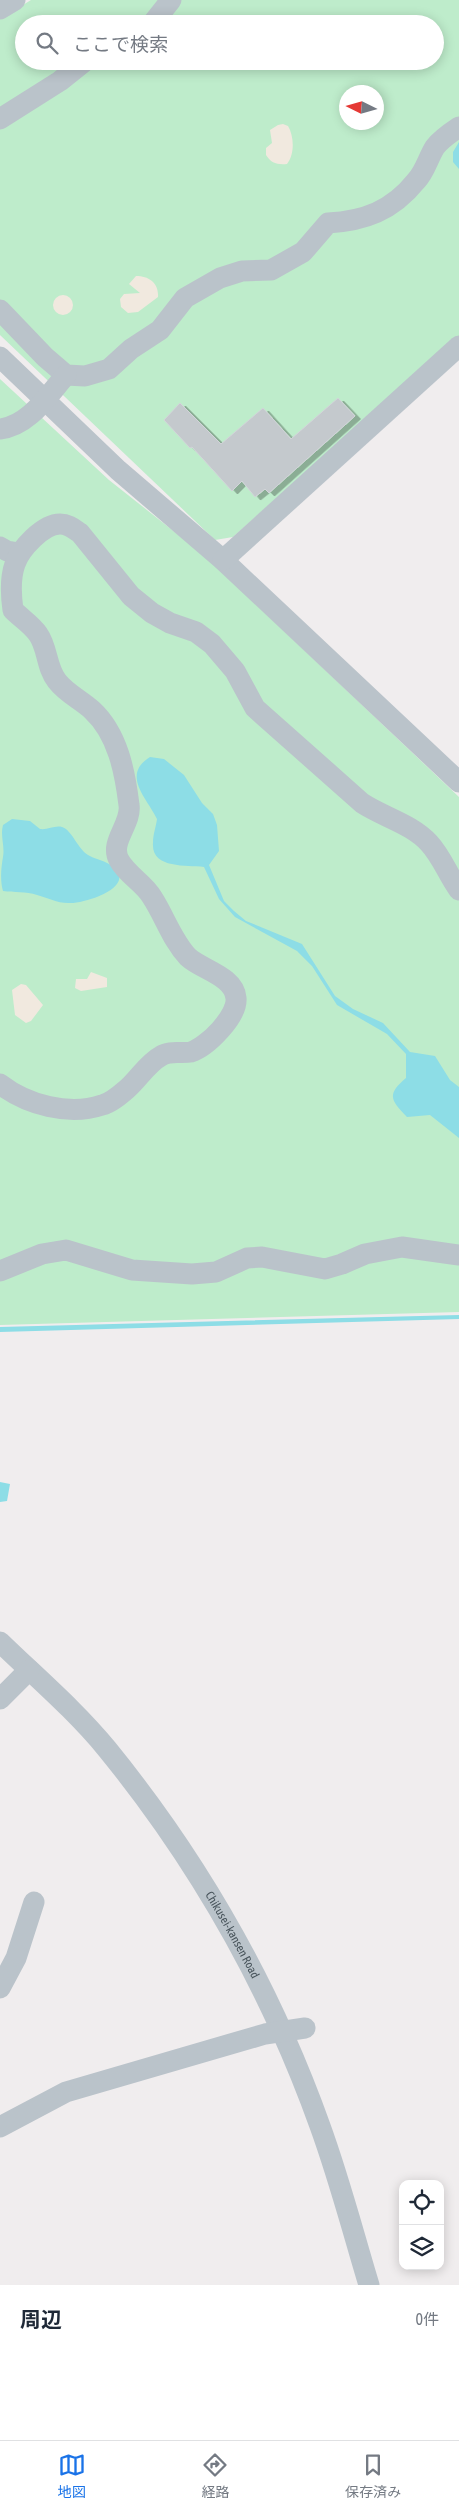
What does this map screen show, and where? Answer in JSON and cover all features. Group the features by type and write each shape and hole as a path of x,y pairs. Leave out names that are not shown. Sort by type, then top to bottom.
{"street":[{"path":"0,9 14,0"},
{"path":"159,15 170,0"},
{"path":"0,118 60,81 74,70"},
{"path":"0,310 45,357 66,375 85,376 109,369 130,350 160,330 186,298 220,278 242,271 271,270 303,252 328,223 370,217 390,204 417,181 435,147 445,137 459,128"},
{"path":"223,560 459,346"},
{"path":"0,357 118,470 223,560 459,782"},
{"path":"0,430 22,421 66,375"},
{"path":"0,1084 11,1092 35,1103 66,1109 104,1105 128,1087 160,1056 168,1053 190,1052 202,1047 227,1022 235,1011 235,994 227,982 189,957 178,945 151,895 119,861 116,854 117,845 129,820 130,807 119,754 110,732 102,721 56,680 38,635 13,610 12,575 7,550 50,526 60,524 70,526 80,533 109,571 145,608 170,623 196,632 212,644 235,671 255,708 362,803 379,814 405,826 428,842 440,856 450,878 459,890"},
{"path":"0,1271 42,1254 66,1250 132,1270 192,1274 216,1272 247,1258 262,1257 325,1268 342,1264 365,1254 402,1247 459,1255"},
{"name":"Chikusei-kansen Road","path":"0,1642 106,1748 164,1821 238,1942 283,2032 321,2126 369,2285"},
{"path":"0,1700 29,1670"},
{"path":"0,1988 16,1958 34,1902"},
{"path":"0,2127 66,2092 265,2034 305,2028"}],"green space":[{"path":"31,0 459,0 459,336 233,537 215,540 0,335 0,19"},
{"path":"0,379 109,480 205,556 459,797 459,1312 0,1325"}],"sand":[{"path":"283,124 288,126 292,140 290,160 287,164 272,162 266,155 266,148 272,143 270,130"},
{"path":"136,276 145,277 152,281 157,288 158,297 138,312 128,313 121,307 120,299 124,294 140,293 129,284"},
{"path":"59,295 67,295 73,301 73,309 67,315 59,315 53,309 53,301"},
{"path":"91,972 107,978 107,987 81,991 75,988 76,979 87,979"},
{"path":"21,984 26,985 43,1005 31,1021 26,1023 15,1015 12,990"}],"water":[{"path":"459,142 459,169 453,162 453,152"},
{"path":"150,757 164,759 184,775 202,803 213,814 217,825 219,851 209,865 224,901 246,921 302,944 335,996 353,1009 383,1023 410,1052 435,1056 450,1080 459,1087 459,1138 430,1115 407,1117 394,1102 393,1093 395,1089 406,1078 406,1054 387,1034 337,1005 312,966 297,951 235,917 219,899 204,867 171,864 158,857 154,851 153,843 157,819 139,787 137,779 137,771"},
{"path":"12,819 30,821 40,829 62,827 66,829 84,852 109,864 117,872 119,879 116,886 99,896 71,903 58,902 29,893 3,891 1,879 2,829 3,825"},
{"path":"459,1315 459,1319 0,1332 0,1327"},
{"path":"0,1482 10,1484 7,1501 0,1502"}],"building":[{"path":"338,398 355,416 269,493 265,489 255,497 242,481 232,491 192,447 190,448 164,420 180,403 221,444 263,408 291,439"}]}
